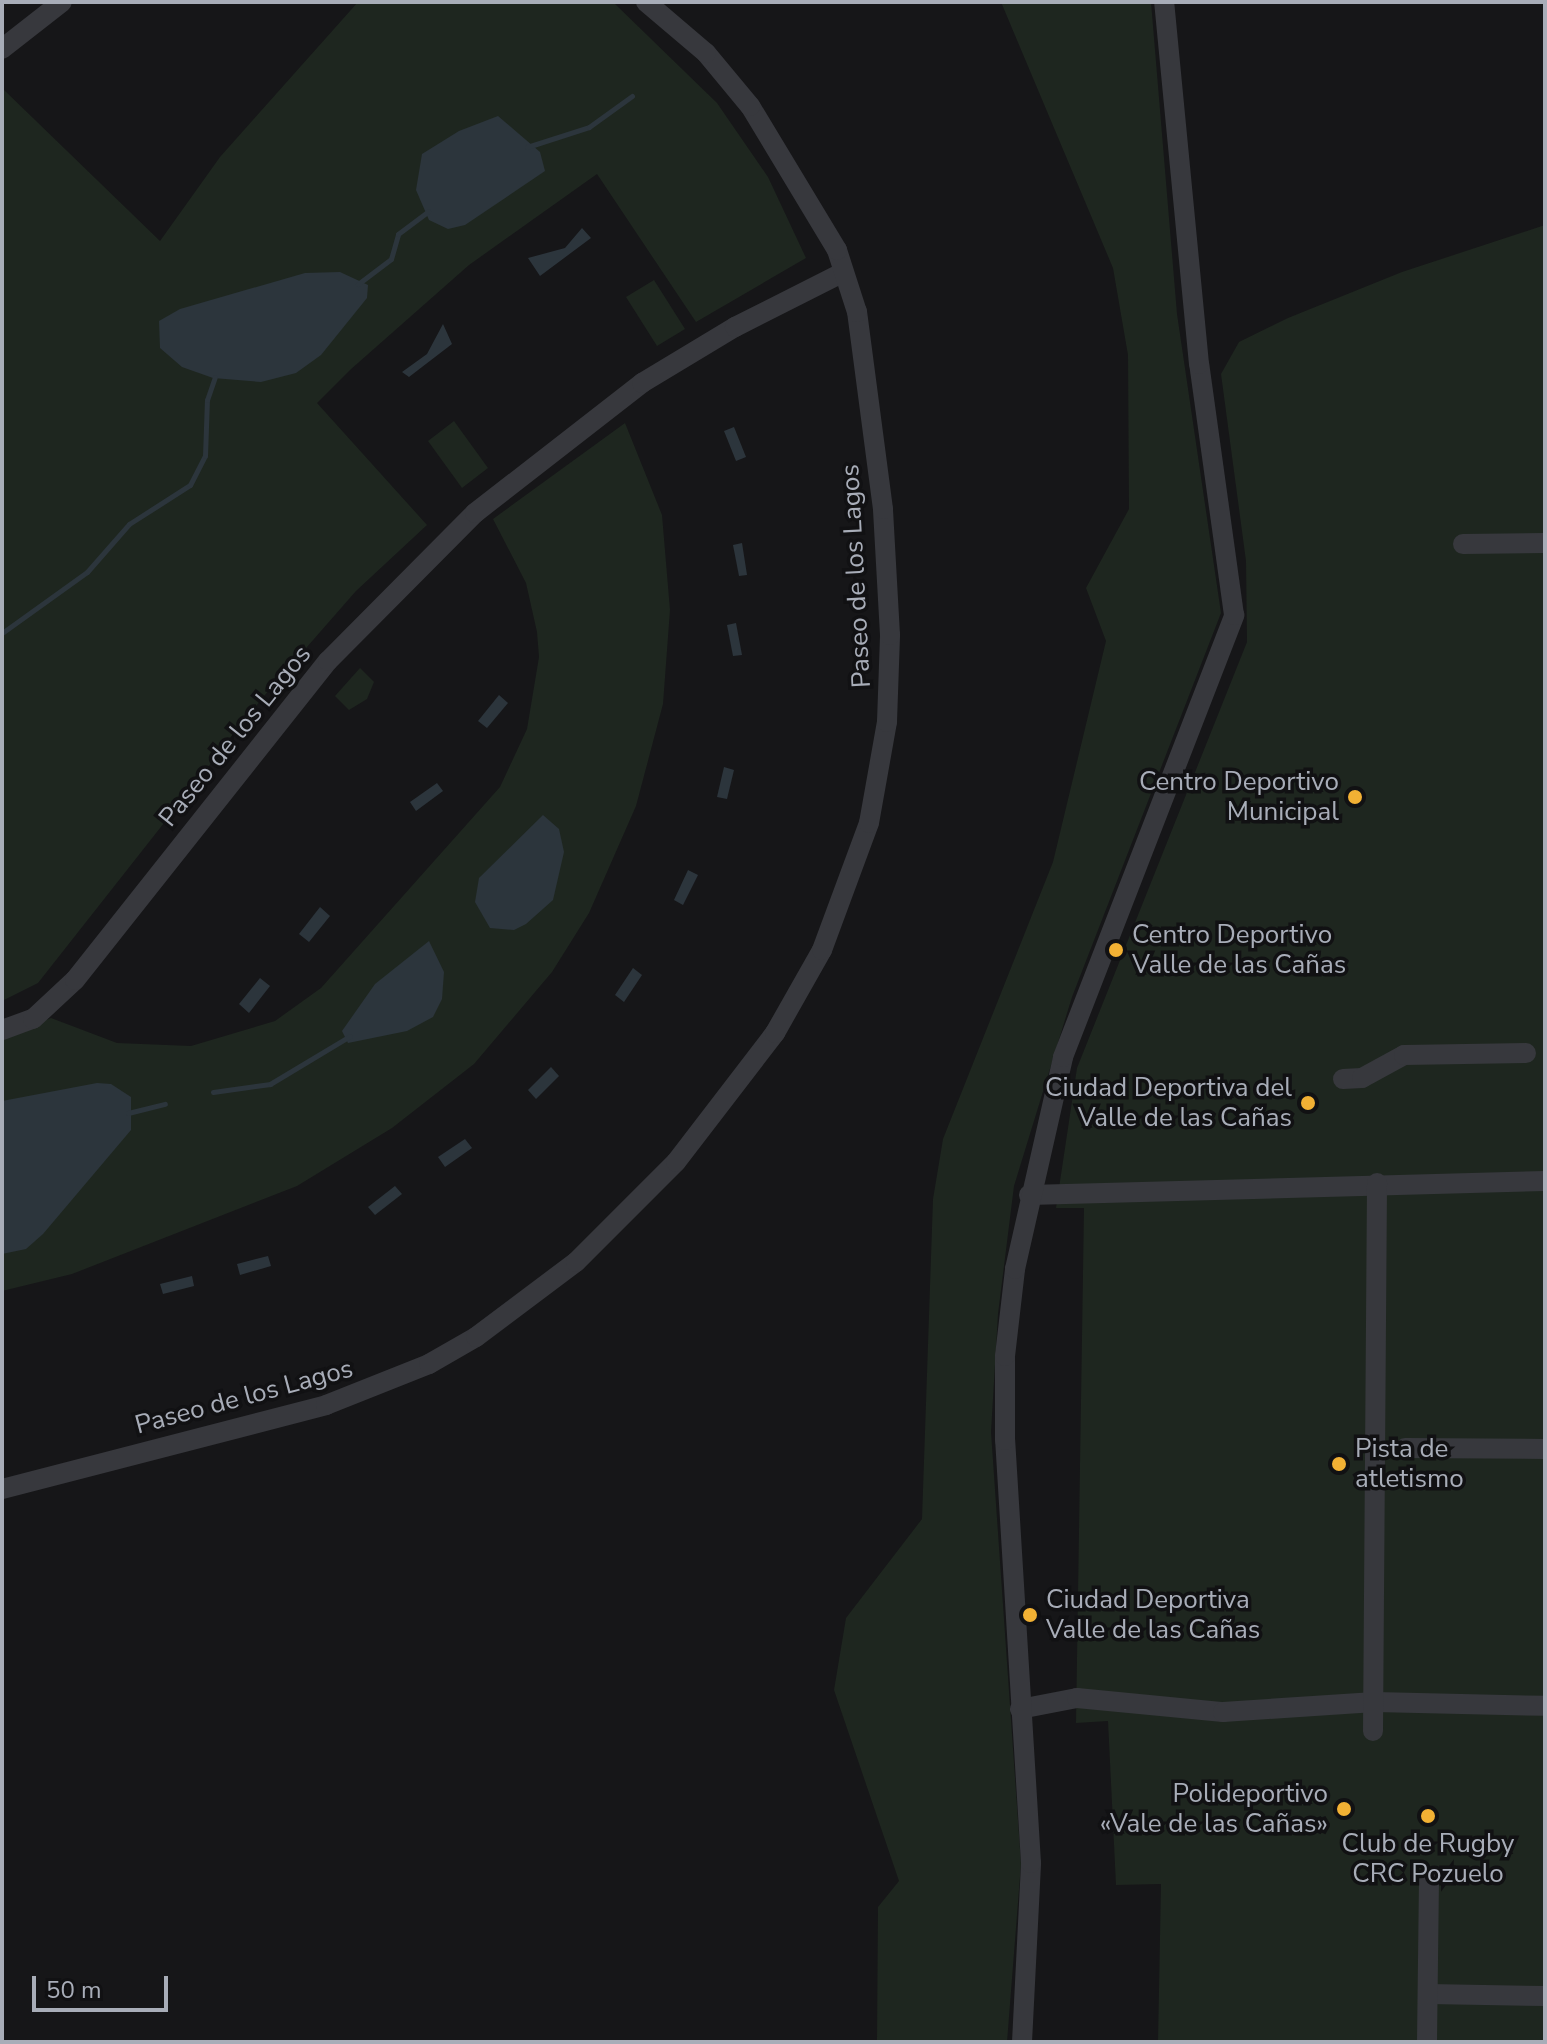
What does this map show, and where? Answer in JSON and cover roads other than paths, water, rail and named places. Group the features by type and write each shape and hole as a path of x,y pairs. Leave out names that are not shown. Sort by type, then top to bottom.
{"street":[{"path":"2,49 62,2"},
{"name":"Paseo de los Lagos","path":"2,1489 326,1405 429,1364 476,1337 576,1262 640,1200 717,1115 804,988 851,881 869,823 887,722 890,635 883,509 857,312 837,250 750,106 706,53 646,2"},
{"path":"1022,2042 1032,1909 1005,1356 1031,1187 1063,1057 1234,615 1199,364 1164,2"},
{"name":"Paseo de los Lagos","path":"2,1030 33,1019 75,980 328,661 475,513 642,383 735,327 842,273"},
{"path":"1463,544 1545,543"},
{"path":"1343,1079 1362,1078 1404,1055 1526,1053"},
{"path":"1031,1187 1545,1181"},
{"path":"1373,1731 1377,1183"},
{"path":"1405,1448 1545,1449"},
{"path":"1020,1709 1077,1698 1223,1712 1375,1702 1545,1706"},
{"path":"1427,2042 1429,1880"},
{"path":"1428,1994 1545,1996"}],"waterway":[{"path":"527,147 589,127 632,96"},
{"path":"358,284 391,259 398,234 428,211"},
{"path":"2,633 87,572 129,524 190,485 205,456 207,400 215,377"},
{"path":"213,1092 270,1084 350,1036"},
{"path":"128,1113 165,1104"}],"place":[{"name":"Centro Deportivo Municipal","path":"1355,797"},
{"name":"Centro Deportivo Valle de las Cañas","path":"1116,950"},
{"name":"Ciudad Deportiva del Valle de las Cañas","path":"1308,1103"},
{"name":"Pista de atletismo","path":"1339,1464"},
{"name":"Ciudad Deportiva Valle de las Cañas","path":"1030,1615"},
{"name":"Polideportivo «Vale de las Cañas»","path":"1344,1809"},
{"name":"Club de Rugby CRC Pozuelo","path":"1428,1816"}]}
